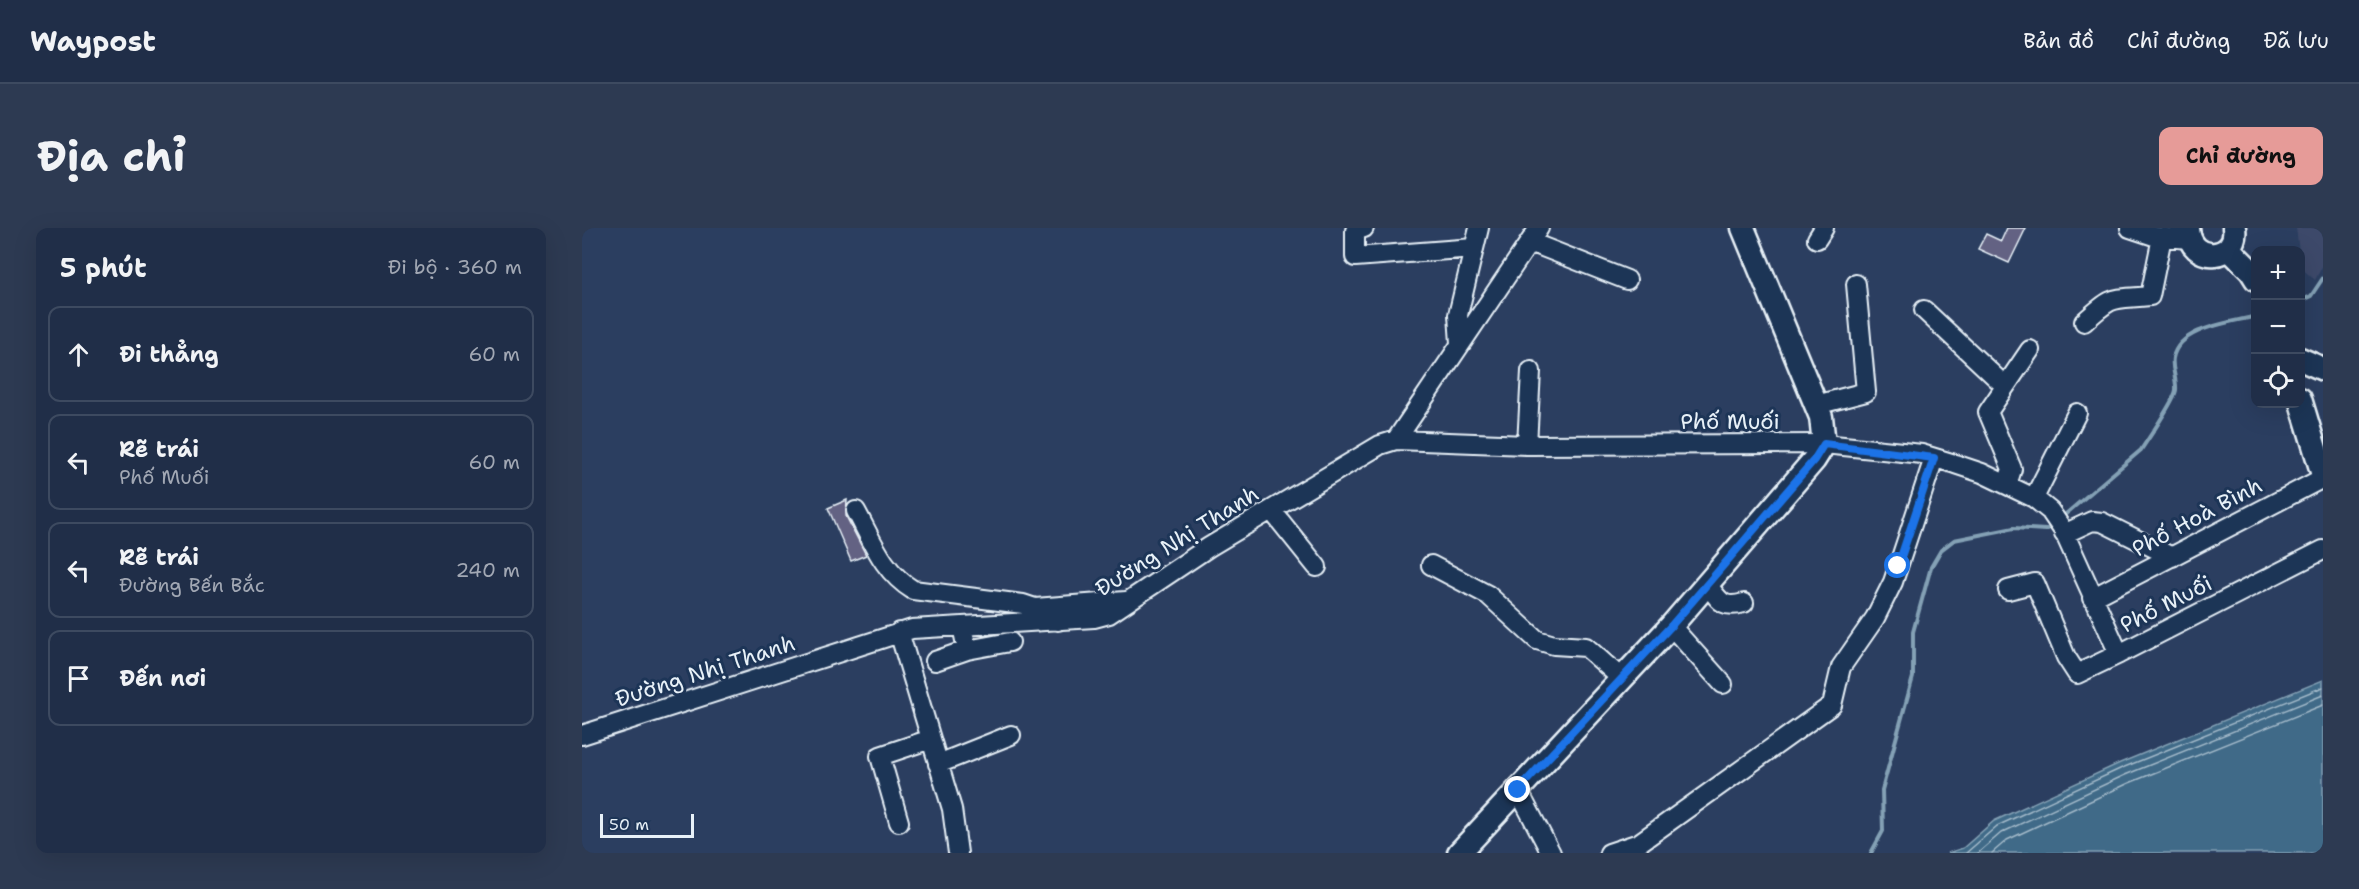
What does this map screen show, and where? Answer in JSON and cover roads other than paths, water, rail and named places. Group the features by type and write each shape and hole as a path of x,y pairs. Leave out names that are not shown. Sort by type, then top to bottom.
{"main road":[{"path":"1460,853 1671,626 1814,460 1824,444 1823,427 1816,405 1743,228"},
{"path":"2188,234 2194,248 2204,254 2214,255 2231,238 2251,271"},
{"path":"2305,361 2323,369"},
{"path":"2305,408 2318,440 2323,476"}],"street":[{"path":"1364,228 1355,231 1355,257 1474,248"},
{"path":"1460,343 1458,315 1479,228"},
{"path":"2130,228 2163,237 2188,234"},
{"path":"1396,440 1535,235 1627,280"},
{"path":"2084,322 2107,301 2117,297 2150,296 2163,237"},
{"path":"1816,405 1866,392 1856,284"},
{"path":"1924,310 2005,386"},
{"path":"2007,485 2012,469 1988,412 2030,350"},
{"path":"1527,445 1531,371"},
{"path":"2034,498 2077,412"},
{"name":"Phố Muối","path":"1396,440 1527,445 1824,444 1934,458 1982,473 2034,498 2050,511 2063,532 2119,654 2323,550"},
{"name":"Đường Nhị Thanh","path":"582,735 899,632 1094,618 1109,614 1209,547 1380,445 1396,440"},
{"path":"1609,853 1639,843 1832,705 1841,667 1875,618 1893,582 1934,458"},
{"name":"Phố Hoà Bình","path":"2092,598 2323,476"},
{"path":"856,511 887,568 899,581 913,590 1035,608 1129,601"},
{"path":"1272,511 1317,567"},
{"path":"2063,532 2092,521 2102,522 2172,557"},
{"path":"1431,565 1488,595 1537,640 1554,645 1586,647 1622,679"},
{"path":"2008,590 2035,583 2066,657 2078,674 2119,654"},
{"path":"1707,584 1725,605 1744,603"},
{"path":"1035,608 1058,621"},
{"path":"962,626 967,650"},
{"path":"1671,626 1723,684"},
{"path":"899,632 952,809 958,853"},
{"path":"935,661 967,650 1010,642"},
{"path":"938,764 1011,735"},
{"path":"899,822 880,756 931,739"},
{"path":"1518,790 1551,853"}],"water":[{"path":"2323,680 2323,853 1948,853 1963,848 1994,821 2120,763"}],"waterway":[{"path":"2302,300 2311,296 2323,278"},
{"path":"2061,518 2141,450 2176,390 2173,358 2177,348 2185,339 2207,328 2251,317"},
{"path":"1871,853 1883,831 1882,790 1913,677 1913,632 1931,567 1941,550 1954,540 2014,528 2046,530 2053,525"}]}
